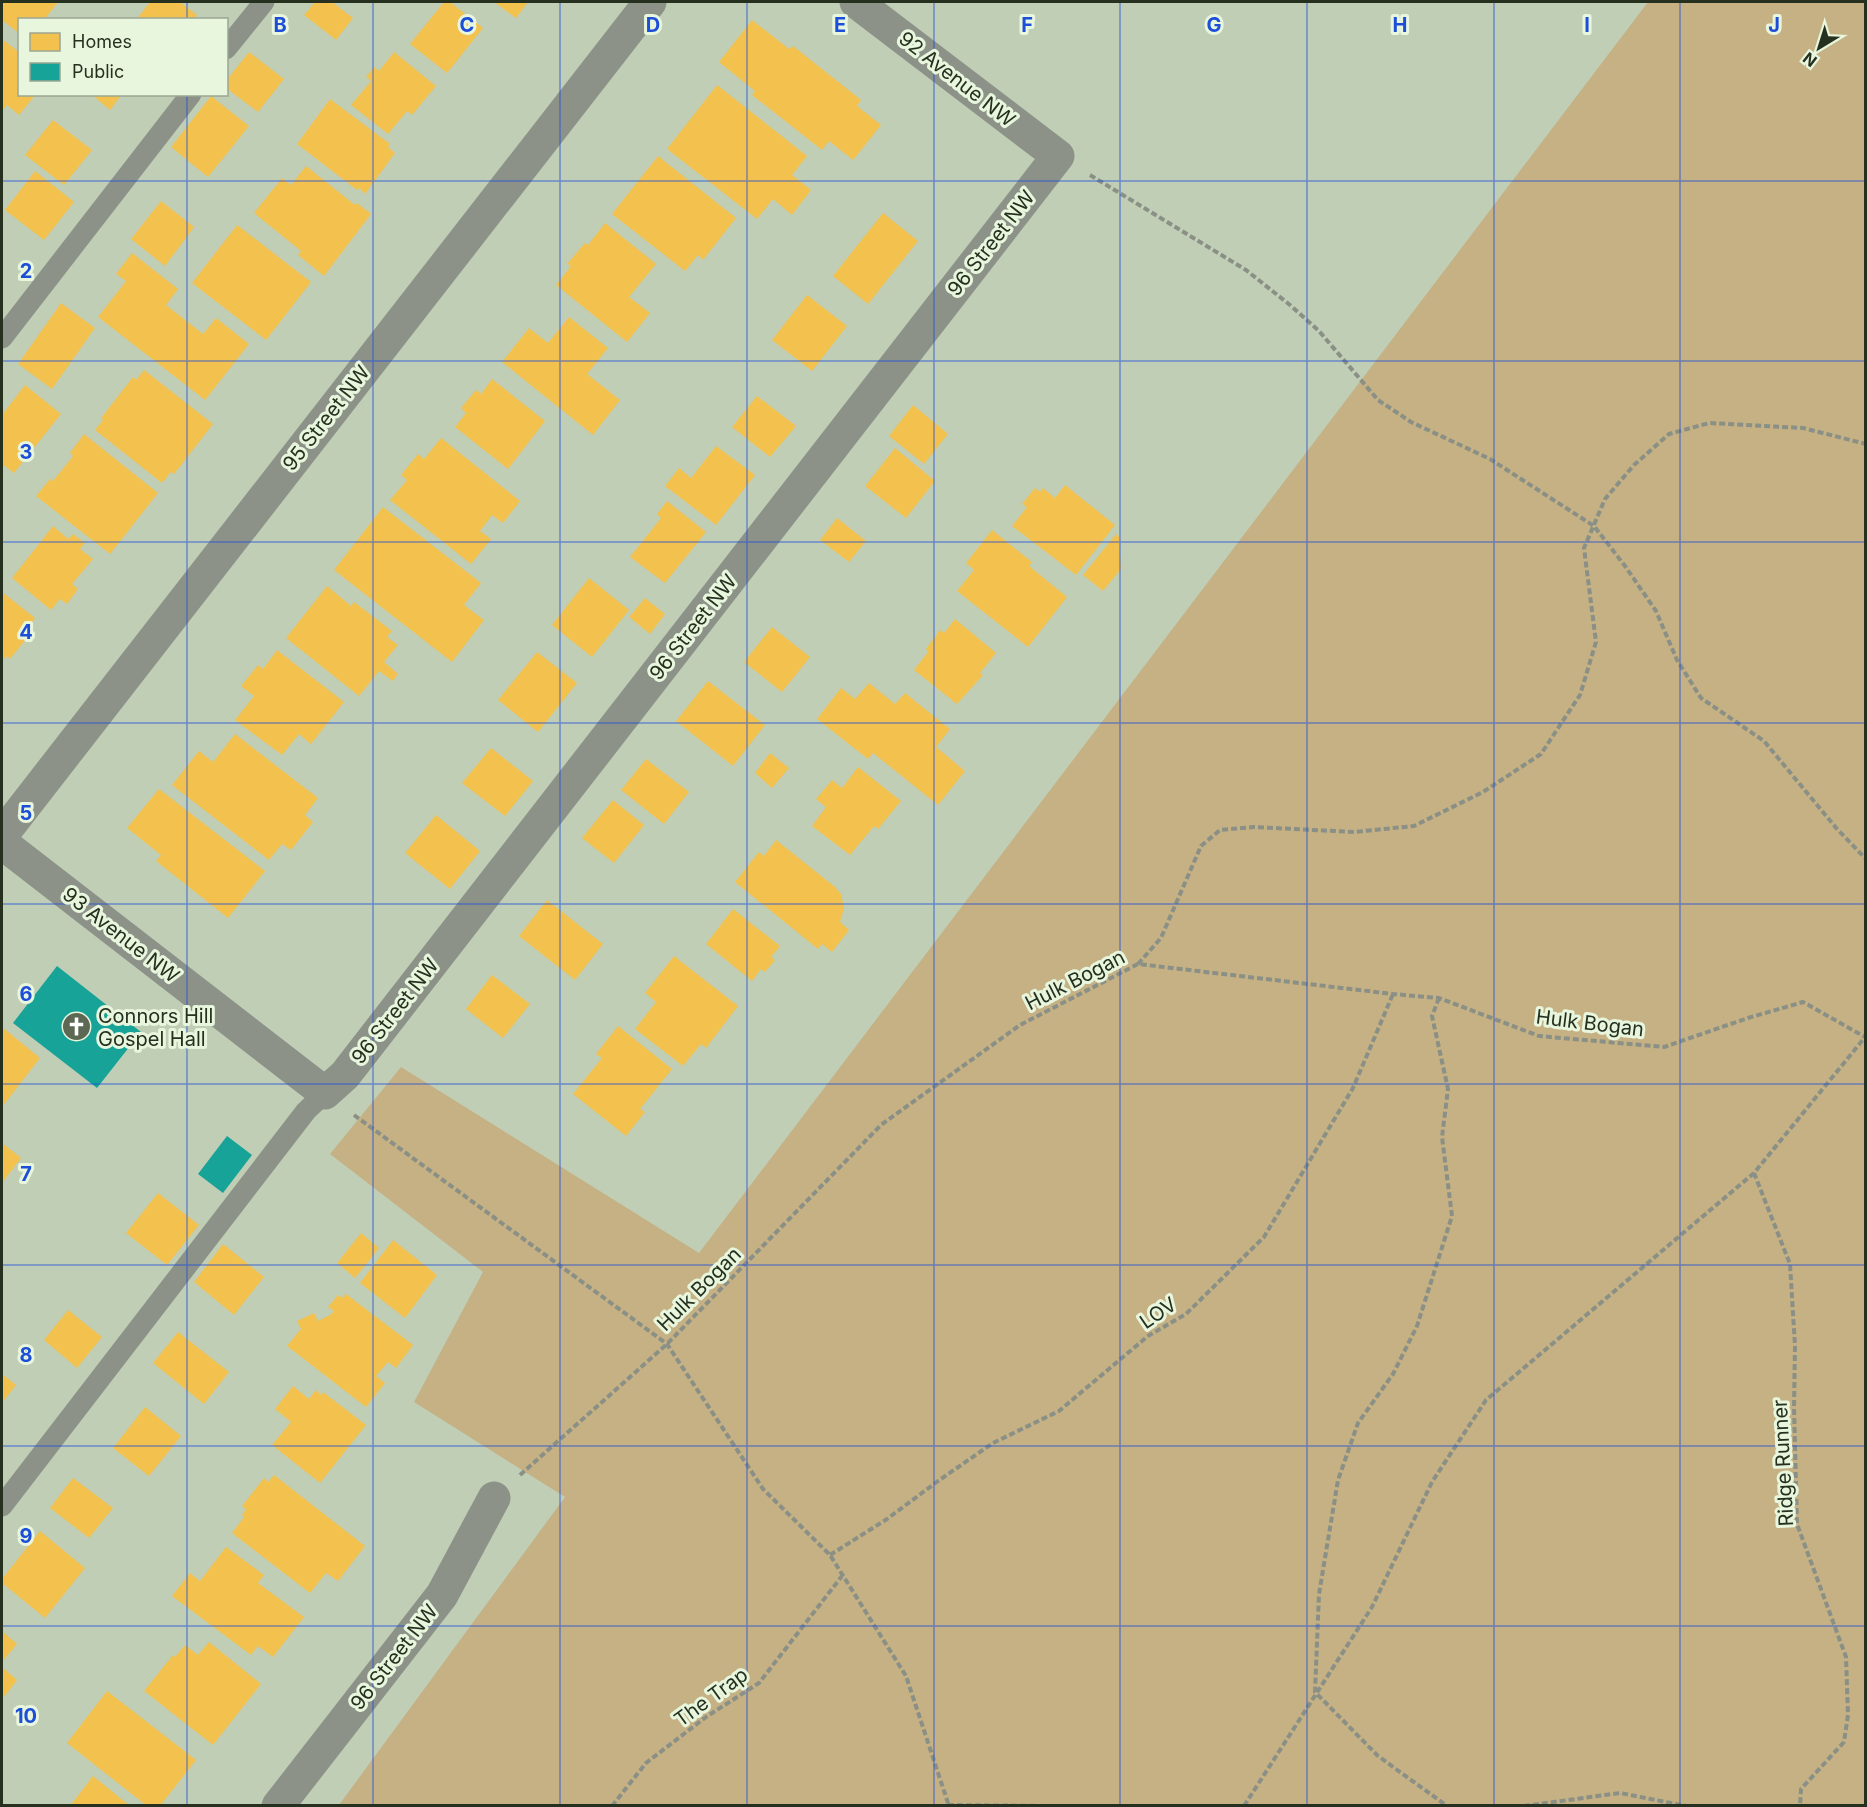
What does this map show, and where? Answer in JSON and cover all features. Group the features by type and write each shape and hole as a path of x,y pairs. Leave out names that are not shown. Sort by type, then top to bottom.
{"street":[{"name":"95 Street NW","path":"2,835 650,2"},
{"name":"92 Avenue NW","path":"856,2 1058,156"},
{"name":"96 Street NW","path":"325,1093 345,1075 1058,156"},
{"name":"93 Avenue NW","path":"2,843 325,1093"},
{"name":"96 Street NW","path":"278,1806 442,1595 495,1498"}],"lane":[{"path":"228,47 264,2"},
{"path":"2,338 189,96"},
{"path":"2,1506 306,1111 325,1093"}],"path":[{"path":"1058,156 1246,270 1319,331 1378,400 1411,422 1490,459 1593,526 1625,566 1656,611 1677,660 1701,698 1764,741 1837,829 1866,859"},
{"path":"1138,964 1161,938 1201,846 1220,830 1254,826 1354,832 1414,826 1483,792 1540,754 1580,695 1596,642 1584,548 1605,499 1634,465 1669,434 1709,423 1803,428 1866,444"},
{"name":"Hulk Bogan","path":"495,1498 667,1344 881,1125 1020,1024 1138,964 1439,998 1539,1036 1664,1047 1803,1002 1865,1036"},
{"name":"LOV","path":"830,1555 887,1519 993,1443 1059,1411 1148,1336 1185,1314 1264,1237 1353,1088 1393,994"},
{"path":"1439,998 1432,1016 1448,1089 1442,1137 1452,1216 1417,1326 1393,1374 1358,1423 1338,1480 1319,1594 1316,1692 1378,1756 1447,1806"},
{"path":"1244,1806 1372,1607 1432,1482 1486,1400 1754,1173 1865,1036"},
{"path":"325,1093 667,1344 763,1490 830,1555 906,1676 949,1805 1050,1806"},
{"name":"Ridge Runner","path":"1754,1173 1790,1264 1795,1347 1797,1524 1846,1657 1848,1715 1844,1742 1801,1789 1800,1806"},
{"name":"The Trap","path":"612,1806 646,1763 706,1717 759,1683 842,1576"},
{"path":"1524,1806 1620,1793 1686,1806"}],"shaded area":[{"path":"1648,2 1865,2 1865,1805 339,1805 565,1497 414,1402 483,1272 330,1154 401,1067 699,1253"}],"building: Homes":[{"path":"2,2 58,2 46,18 18,18 18,32 2,20"},
{"path":"150,2 180,2 197,15 195,18 138,18"},
{"path":"315,2 332,2 353,18 336,40 304,15"},
{"path":"444,2 450,2 483,28 447,73 410,44"},
{"path":"494,2 528,2 516,18"},
{"path":"752,20 789,49 793,46 861,100 857,106 881,125 853,160 829,141 822,150 752,95 755,91 719,62"},
{"path":"2,39 18,51 18,96 34,96 19,115 7,105 2,112"},
{"path":"249,52 284,79 258,112 228,90 228,78"},
{"path":"394,52 436,86 412,115 407,111 388,134 351,105 371,81 366,77 374,67 379,71"},
{"path":"717,85 807,156 792,175 811,190 792,215 773,199 757,219 667,149"},
{"path":"93,96 120,96 110,110"},
{"path":"211,96 249,126 208,177 171,147"},
{"path":"330,99 390,144 388,147 395,153 365,194 297,144"},
{"path":"53,120 92,150 64,185 25,155"},
{"path":"658,156 736,218 703,260 698,255 685,271 612,214"},
{"path":"306,166 355,205 357,203 371,214 324,276 298,255 301,251 254,213 282,178 291,185"},
{"path":"35,171 74,202 44,240 5,210"},
{"path":"161,201 194,227 165,266 131,239"},
{"path":"883,213 918,241 868,304 833,276"},
{"path":"605,223 656,264 629,297 650,313 627,342 556,285 571,266 567,264 585,243 588,245"},
{"path":"237,225 311,282 266,340 192,283"},
{"path":"132,253 178,289 166,305 203,334 216,318 249,344 205,400 98,317 126,281 116,274"},
{"path":"807,295 847,326 812,371 772,340"},
{"path":"61,303 95,328 52,389 18,364"},
{"path":"569,317 608,348 587,374 620,400 593,435 502,362 529,328 548,343"},
{"path":"144,370 213,424 174,474 171,472 162,483 95,430 103,420 101,418 133,377 136,380"},
{"path":"492,379 545,421 508,469 455,427 466,413 461,408 476,390 481,394"},
{"path":"25,385 61,414 14,473 2,464 2,415"},
{"path":"757,396 796,426 770,457 732,427"},
{"path":"913,405 948,434 924,464 889,436"},
{"path":"84,434 158,493 110,554 36,496 50,479 53,481 73,456 70,453"},
{"path":"441,438 520,501 503,523 492,515 480,531 491,539 471,564 390,500 407,480 401,475 418,454 424,459"},
{"path":"716,446 755,475 716,525 665,486 679,468 691,478"},
{"path":"895,448 935,481 906,518 865,486"},
{"path":"1065,485 1115,525 1076,575 1012,526 1027,507 1022,504 1035,488 1040,492 1043,488 1055,498"},
{"path":"667,501 706,532 665,583 630,557 661,518 657,514"},
{"path":"383,507 481,583 464,605 484,620 452,662 334,570"},
{"path":"837,518 866,541 849,562 820,540"},
{"path":"53,526 68,539 73,534 85,543 80,549 93,559 72,584 78,589 67,604 60,599 51,610 12,578"},
{"path":"992,530 1032,562 1029,566 1067,597 1028,647 957,591 974,570 966,563"},
{"path":"1116,534 1119,537 1121,569 1103,591 1083,575"},
{"path":"589,578 629,610 592,657 552,625"},
{"path":"327,586 351,606 354,602 392,631 387,637 398,645 384,662 398,674 393,681 379,671 359,696 286,638"},
{"path":"2,592 35,618 22,635 27,638 10,659 6,656 2,662"},
{"path":"645,598 665,614 650,634 629,617"},
{"path":"955,619 996,653 980,673 983,675 957,704 914,670 928,652 926,649 940,630 944,633"},
{"path":"772,627 810,657 782,692 744,662"},
{"path":"277,650 344,702 311,744 299,734 282,755 235,720 254,696 241,686 258,665 263,669"},
{"path":"537,652 577,683 538,732 498,700"},
{"path":"708,681 765,725 733,766 676,721"},
{"path":"869,683 895,704 905,693 950,729 936,747 965,771 938,805 873,753 868,759 817,719 841,688 855,699"},
{"path":"235,734 318,798 305,815 313,822 291,850 282,844 269,860 172,785 199,751 213,762"},
{"path":"491,748 533,781 505,816 462,783"},
{"path":"770,753 789,768 772,788 755,773"},
{"path":"646,759 689,792 664,824 621,790"},
{"path":"858,767 901,801 878,829 874,826 850,855 812,826 826,807 816,799 832,780 842,788"},
{"path":"159,789 265,871 228,918 156,861 161,855 127,828"},
{"path":"613,800 644,825 614,863 582,838"},
{"path":"436,815 480,851 450,889 405,853"},
{"path":"776,840 841,894 844,908 840,922 849,930 832,952 822,944 818,949 735,882 759,852 764,856"},
{"path":"547,900 603,944 575,980 519,936"},
{"path":"733,909 780,946 771,957 775,960 765,972 761,969 752,981 706,944"},
{"path":"674,956 738,1006 706,1048 701,1044 683,1066 635,1029 656,1002 645,993"},
{"path":"492,975 530,1004 503,1038 466,1009"},
{"path":"618,1026 672,1069 640,1109 645,1112 626,1136 573,1094 602,1058 596,1054"},
{"path":"2,1027 40,1058 2,1107"},
{"path":"2,1143 21,1158 2,1183"},
{"path":"158,1193 199,1225 167,1265 126,1233"},
{"path":"361,1233 379,1248 355,1278 337,1263"},
{"path":"393,1240 437,1275 405,1318 360,1283"},
{"path":"223,1244 264,1277 234,1315 194,1282"},
{"path":"346,1294 413,1345 396,1368 388,1362 376,1376 385,1383 366,1407 287,1346 301,1329 297,1321 314,1313 318,1321 330,1315 334,1311 328,1307 338,1295 342,1298"},
{"path":"68,1310 102,1337 77,1368 44,1340"},
{"path":"178,1332 229,1372 204,1404 153,1363"},
{"path":"2,1374 16,1385 2,1403"},
{"path":"293,1386 309,1399 316,1390 321,1395 323,1392 366,1425 320,1483 272,1445 291,1422 275,1409"},
{"path":"145,1407 181,1436 149,1476 113,1448"},
{"path":"274,1475 365,1546 338,1581 326,1573 310,1593 232,1533 244,1517 242,1515 246,1509 242,1506 264,1478 268,1482"},
{"path":"73,1478 113,1508 89,1538 50,1508"},
{"path":"40,1531 85,1568 45,1618 2,1583 2,1579"},
{"path":"226,1547 264,1575 258,1583 304,1617 273,1657 258,1646 251,1655 172,1596 190,1573 200,1581"},
{"path":"2,1631 17,1644 2,1662"},
{"path":"209,1642 261,1684 213,1745 144,1691 173,1655 175,1657 185,1645 198,1655"},
{"path":"2,1667 17,1680 5,1696 2,1694"},
{"path":"107,1691 196,1760 160,1806 147,1806 67,1743"},
{"path":"93,1776 130,1806 70,1806"}],"building: Public":[{"name":"Connors Hill Gospel Hall","path":"57,966 141,1032 97,1088 13,1023"},
{"path":"227,1136 252,1155 223,1193 198,1174"}],"place":[{"name":"Connors Hill Gospel Hall","path":"77,1027"}]}
